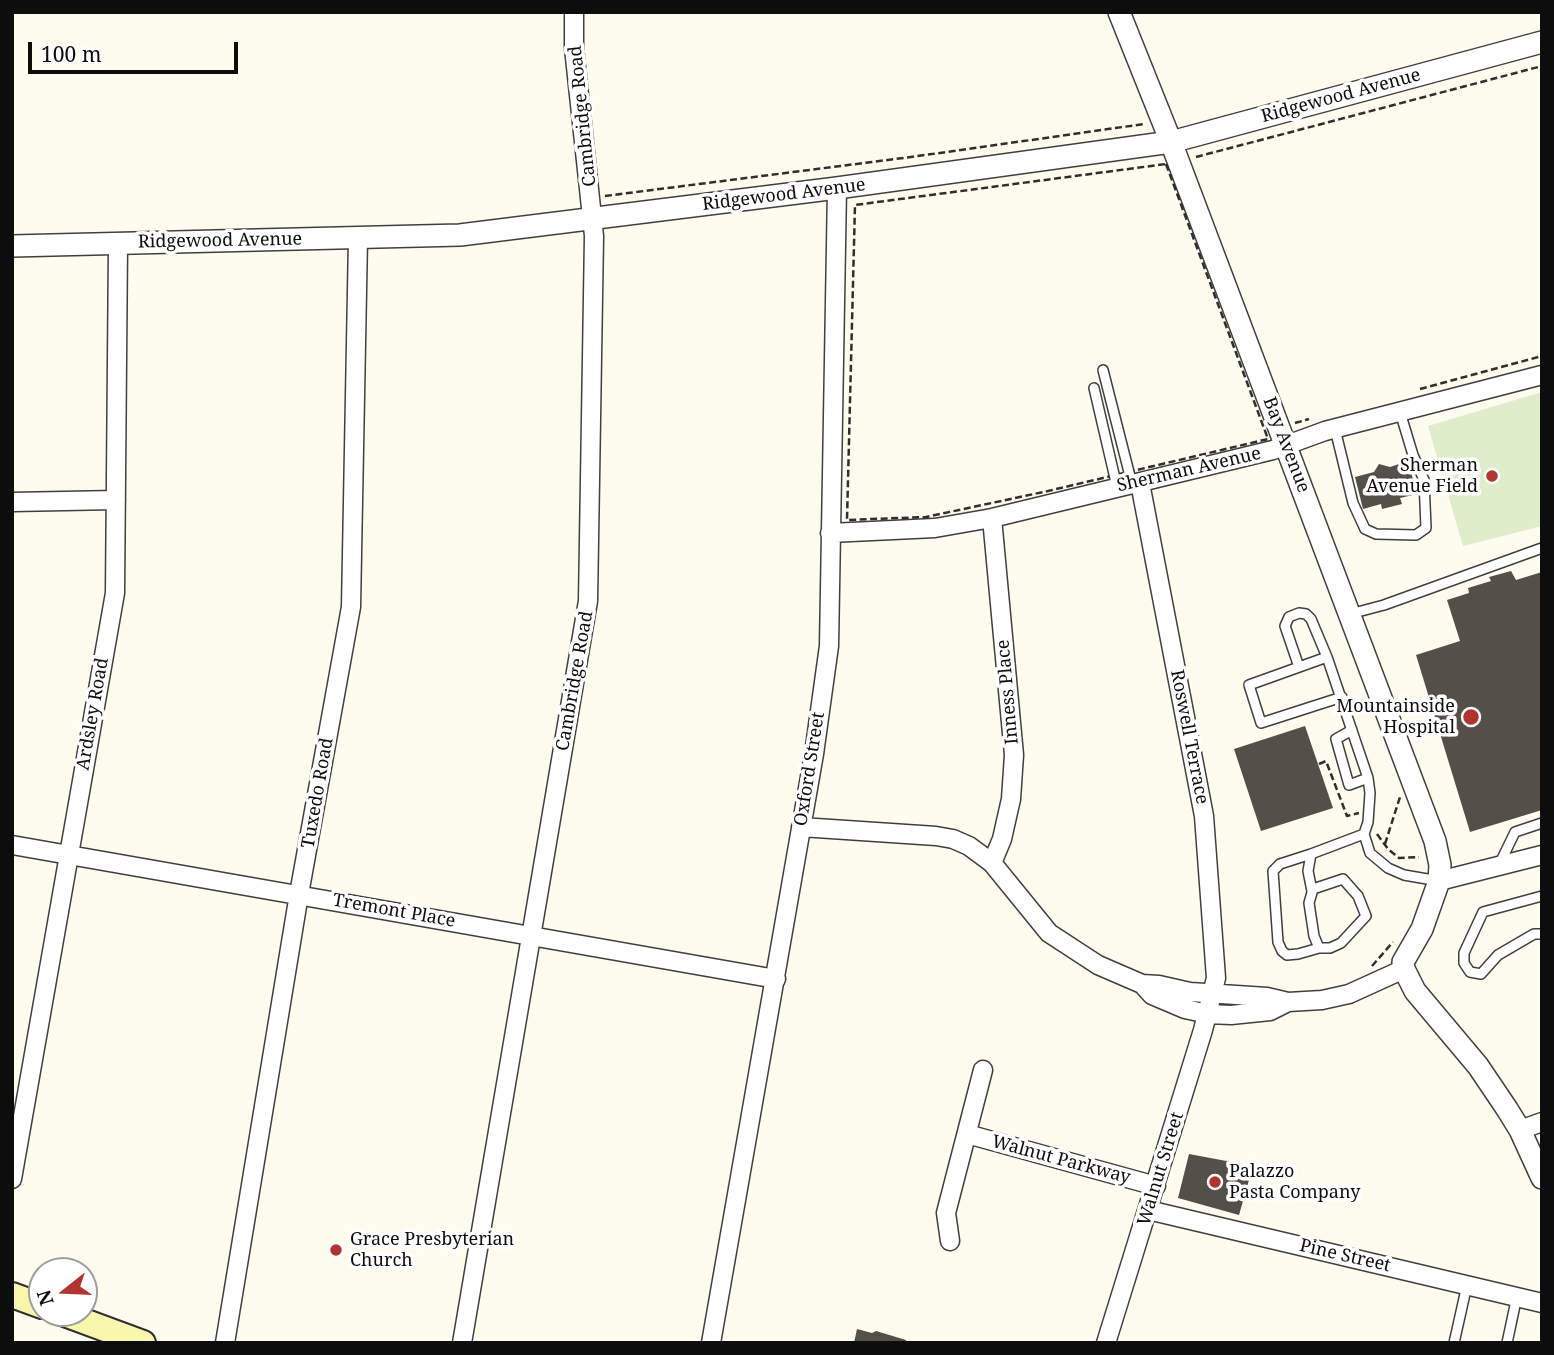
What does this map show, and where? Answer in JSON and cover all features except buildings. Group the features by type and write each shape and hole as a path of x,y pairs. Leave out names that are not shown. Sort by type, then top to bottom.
{"main road":[{"path":"95,1334 143,1343"}],"street":[{"name":"Cambridge Road","path":"462,1343 588,601 593,218 574,48 574,12"},
{"name":"Bay Avenue","path":"1118,12 1171,142 1435,841 1440,865 1438,881"},
{"name":"Ridgewood Avenue","path":"12,246 460,235 837,188 1171,142 1542,42"},
{"name":"Oxford Street","path":"710,1343 776,979 814,754 829,646 837,188"},
{"name":"Tuxedo Road","path":"225,1343 299,894 351,607 358,238"},
{"name":"Ardsley Road","path":"12,1179 115,593 118,244"},
{"name":"Sherman Avenue","path":"830,533 935,528 992,518 1127,480 1273,450 1335,429 1542,375"},
{"name":"Roswell Terrace","path":"1127,480 1204,816 1216,972 1214,994"},
{"path":"12,502 116,499"},
{"name":"Inness Place","path":"992,518 1014,755 1011,799 1002,839 992,863"},
{"path":"801,827 953,839 969,846 992,863 1049,933 1098,965 1142,984 1214,994 1267,997 1288,1002 1342,996 1404,969"},
{"name":"Tremont Place","path":"12,845 776,979"},
{"path":"1542,855 1438,881 1422,929 1404,962 1404,969 1415,991 1478,1066 1520,1130 1542,1178"},
{"path":"1142,984 1152,995 1185,1009 1208,1014 1231,1015 1270,1011 1288,1002"},
{"name":"Walnut Street","path":"1106,1343 1214,994"},
{"path":"950,1241 946,1213 983,1070"},
{"path":"1520,1130 1542,1122"},
{"name":"Walnut Parkway","path":"967,1134 1156,1186"},
{"name":"Pine Street","path":"1148,1210 1542,1303"}],"lane":[{"path":"1103,370 1127,480"},
{"path":"1094,388 1127,480"},
{"path":"1335,429 1353,503 1365,529 1376,534 1416,535 1426,528 1424,480 1400,412"},
{"path":"1350,614 1384,605 1542,548"},
{"path":"1299,667 1285,626 1289,617 1300,613 1306,614 1311,620 1327,657 1368,778 1368,822 1364,834 1370,853 1388,868 1404,875 1438,881"},
{"path":"1327,657 1249,685 1261,723 1342,696"},
{"path":"1352,730 1336,739 1349,785 1368,778"},
{"path":"1499,866 1515,832 1542,823"},
{"path":"1312,891 1322,884 1343,879 1358,896 1366,915 1341,943 1330,948 1287,955 1278,942 1273,871 1280,864 1364,834"},
{"path":"1311,854 1308,871 1312,891 1309,903 1314,936 1319,948"},
{"path":"1542,896 1483,912 1464,953 1464,963 1470,972 1481,974 1498,955 1534,934 1542,934"},
{"path":"1454,1343 1467,1285"},
{"path":"1507,1343 1517,1296"}],"path":[{"path":"1195,157 1542,66"},
{"path":"605,196 1145,125 1140,112"},
{"path":"1166,164 1268,439 1127,480 926,517 847,520 855,205 1166,164"},
{"path":"1420,389 1542,356"},
{"path":"1293,423 1319,416"},
{"path":"1385,844 1400,797"},
{"path":"1371,967 1400,935"}],"green space":[{"name":"Sherman Avenue Field","path":"1542,392 1542,526 1463,546 1428,426"}],"place":[{"name":"Sherman Avenue Field","path":"1492,476"},
{"name":"Mountainside Hospital","path":"1471,717"},
{"name":"Palazzo Pasta Company","path":"1215,1182"},
{"name":"Grace Presbyterian Church","path":"336,1250"}]}
